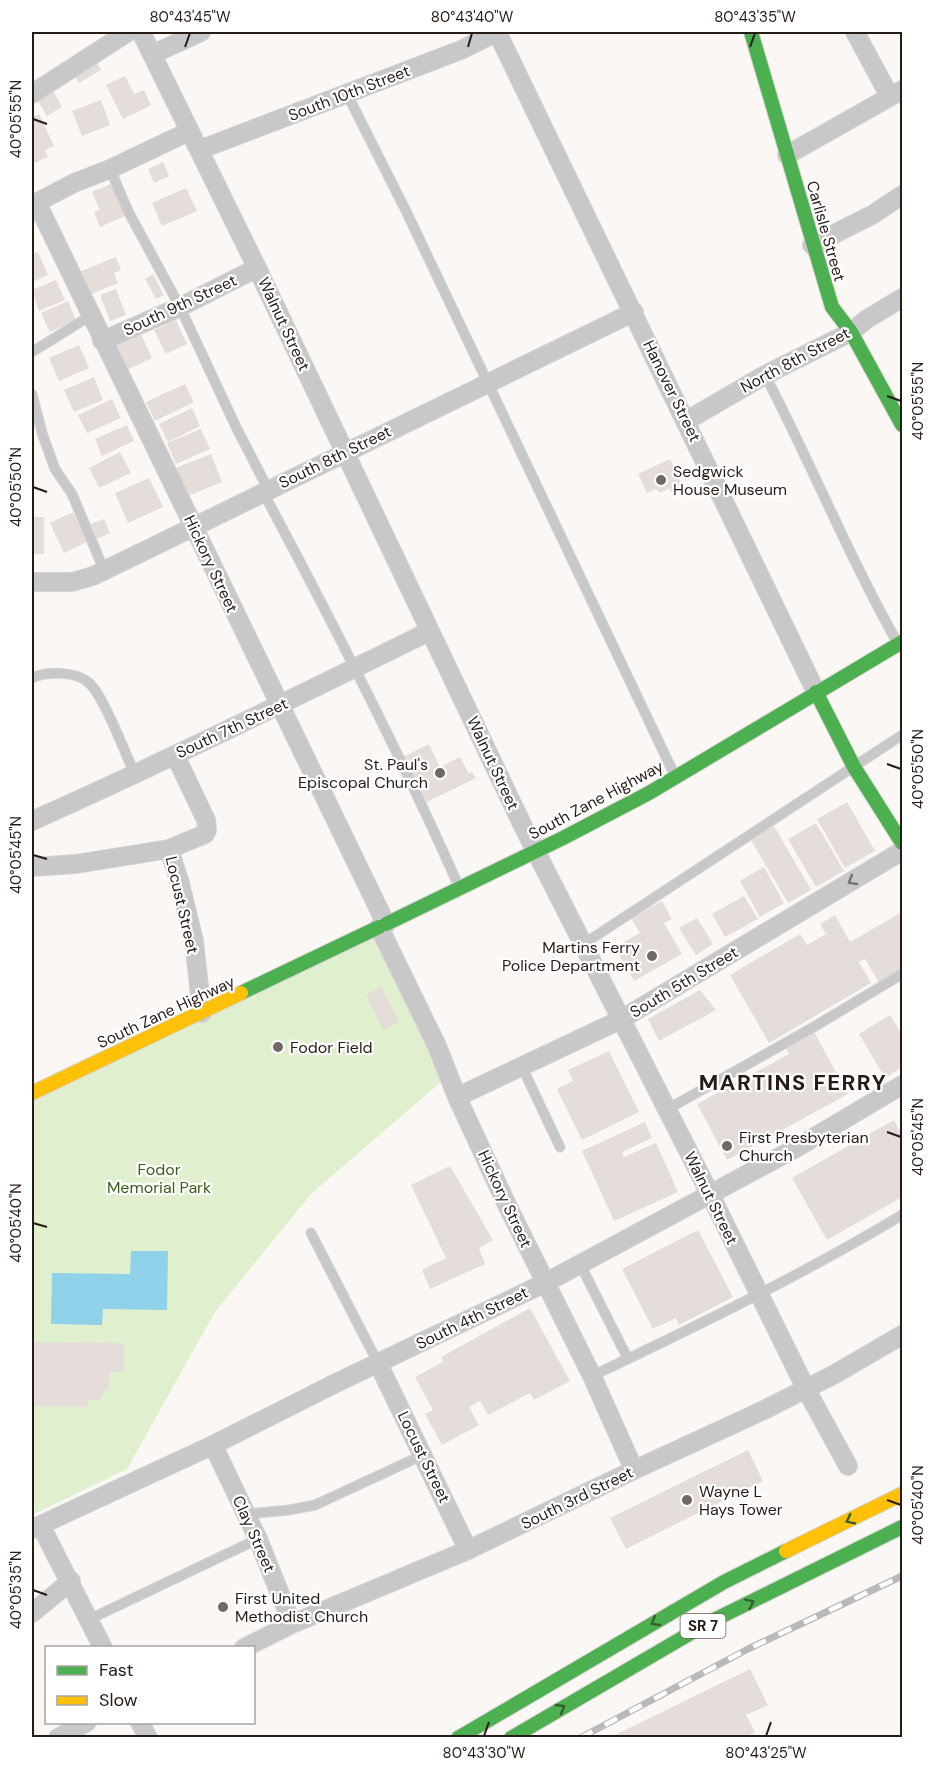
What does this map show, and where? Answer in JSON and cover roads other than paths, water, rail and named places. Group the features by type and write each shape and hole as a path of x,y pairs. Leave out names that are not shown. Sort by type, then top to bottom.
{"main road":[{"name":"Carlisle Street","path":"751,32 832,307 851,332 903,425"},
{"name":"South Zane Highway","path":"32,1093 382,926 649,793 900,643"},
{"name":"Hanover Street","path":"816,692 854,766 903,843"},
{"name":"SR 7","path":"458,1737 724,1582 903,1494"},
{"name":"SR 7","path":"511,1737 708,1623 903,1527"}],"street":[{"path":"32,94 128,32"},
{"path":"34,204 74,183 110,169 190,131 141,32"},
{"path":"153,54 201,32"},
{"name":"South 10th Street","path":"199,150 461,50 497,32"},
{"name":"Hanover Street","path":"497,32 816,692"},
{"path":"787,155 896,93 855,32"},
{"name":"Walnut Street","path":"190,131 582,945 710,1194 806,1389 848,1466"},
{"path":"813,245 872,215 903,195"},
{"name":"Hickory Street","path":"34,204 194,526 280,706 437,1046 457,1097 545,1283 592,1376 634,1470"},
{"name":"South 9th Street","path":"102,341 180,307 257,268"},
{"name":"North 8th Street","path":"686,421 765,375 851,332 867,319 903,298"},
{"name":"South 8th Street","path":"32,582 72,582 104,570 634,312"},
{"name":"South 7th Street","path":"32,820 280,706 430,631"},
{"name":"Locust Street","path":"175,755 206,820 205,834 169,849 194,941 202,1013"},
{"path":"32,867 87,862 169,849"},
{"name":"South 5th Street","path":"457,1097 620,1020 903,851"},
{"name":"South 4th Street","path":"36,1528 213,1445 545,1283 903,1086"},
{"name":"South 3rd Street","path":"246,1646 292,1624 468,1550 764,1410 903,1335"},
{"name":"Locust Street","path":"378,1363 468,1550"},
{"name":"Clay Street","path":"213,1445 258,1539 292,1624"},
{"path":"36,1528 71,1581 103,1646"},
{"path":"32,1613 71,1581"},
{"path":"58,1737 83,1724"}],"lane":[{"path":"347,94 407,213 676,777"},
{"path":"110,169 128,211 180,307 265,491 430,820 460,888"},
{"path":"32,352 90,316"},
{"path":"765,375 844,538 900,643"},
{"path":"32,394 55,469 72,494 104,570"},
{"path":"32,678 49,673 79,678 89,683 101,700 135,774"},
{"path":"582,945 903,735"},
{"path":"666,1110 903,974"},
{"path":"522,1067 560,1147"},
{"path":"592,1376 759,1295 839,1253 903,1215"},
{"path":"311,1233 378,1363"},
{"path":"580,1264 628,1359"},
{"path":"246,1514 315,1505 423,1455"},
{"path":"90,1619 258,1539"}],"water":[{"path":"131,1251 168,1251 167,1310 103,1309 102,1325 51,1324 52,1273 130,1274"}],"railway":[{"path":"580,1738 748,1649 902,1576"}],"place":[{"name":"Sedgwick House Museum","path":"661,480"},
{"name":"St. Paul's Episcopal Church","path":"440,773"},
{"name":"Martins Ferry Police Department","path":"652,956"},
{"name":"Fodor Field","path":"278,1047"},
{"name":"First Presbyterian Church","path":"727,1146"},
{"name":"Wayne L Hays Tower","path":"687,1500"},
{"name":"First United Methodist Church","path":"223,1607"}],"district":[{"name":"MARTINS FERRY","path":"793,1082"}],"park label":[{"name":"Fodor Memorial Park","path":"159,1178"}]}
